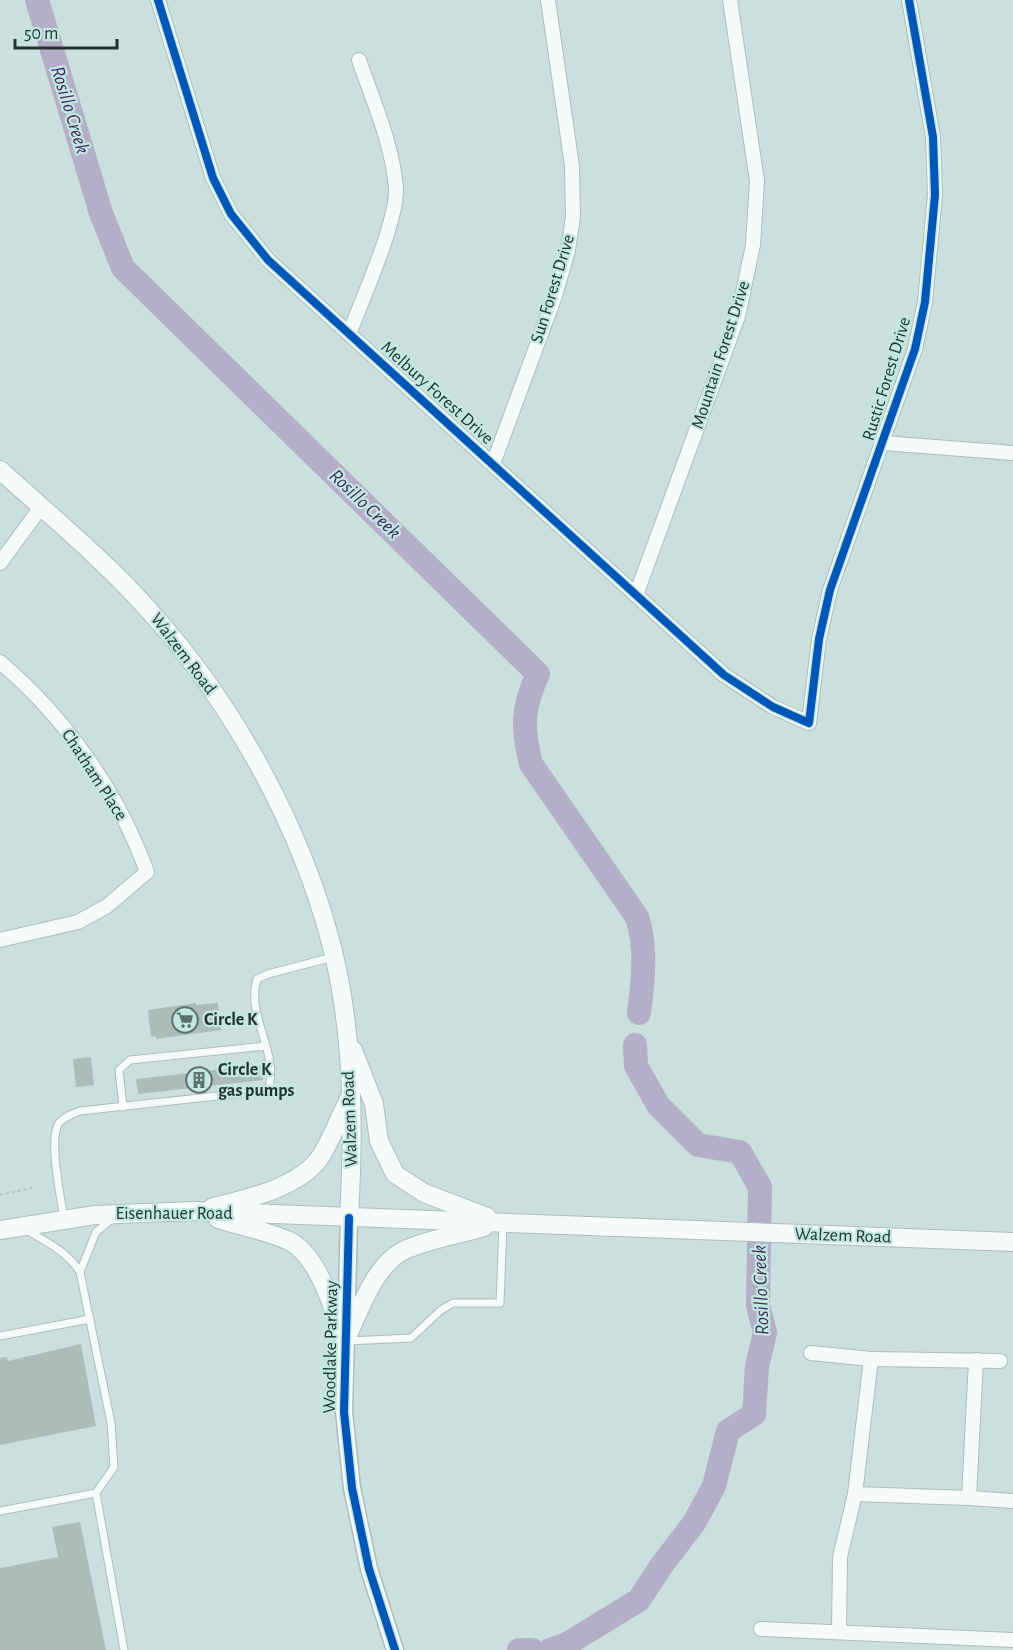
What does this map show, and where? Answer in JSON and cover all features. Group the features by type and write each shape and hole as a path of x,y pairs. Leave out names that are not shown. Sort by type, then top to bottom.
{"main road":[{"name":"Walzem Road","path":"0,470 101,561 154,616 196,666 273,793 301,855 333,957 344,1026 351,1095 352,1166 349,1218 683,1228 1013,1242"},
{"path":"344,1026 374,1104 379,1141 395,1174 424,1193 503,1222"},
{"path":"194,1211 230,1203 288,1184 305,1174 320,1157 351,1095"},
{"path":"194,1211 291,1242 305,1255 322,1280 345,1341"},
{"name":"Eisenhauer Road","path":"0,1230 64,1219 194,1211 349,1218"},
{"path":"345,1341 379,1273 396,1256 407,1249 503,1222"}],"street":[{"name":"Melbury Forest Drive","path":"158,0 204,152 231,214 268,260 724,675 773,707 808,723"},
{"name":"Sun Forest Drive","path":"493,464 555,296 568,250 573,217 573,166 548,0"},
{"name":"Mountain Forest Drive","path":"636,595 738,316 753,244 757,181 730,0"},
{"name":"Rustic Forest Drive","path":"808,723 819,639 830,590 884,443 915,349 925,302 933,238 935,195 933,137 909,0"},
{"path":"349,334 389,224 396,190 391,153 359,60"},
{"path":"884,443 1013,453"},
{"path":"0,563 41,507"},
{"name":"Chatham Place","path":"0,662 23,682 72,736 133,834 147,872 107,906 78,922 0,940"},
{"name":"Woodlake Parkway","path":"349,1218 344,1412 352,1488 369,1569 395,1650"},
{"path":"811,1353 871,1359 1000,1361"},
{"path":"839,1632 840,1557 855,1494 871,1359"},
{"path":"969,1498 976,1360"},
{"path":"855,1494 1013,1501"},
{"path":"761,1629 1013,1640"}],"lane":[{"path":"64,1219 55,1144 57,1125 66,1117 80,1111 262,1091 269,1087 271,1078 266,1046 252,995 256,979 333,957"},
{"path":"123,1107 119,1070 130,1060 266,1046"},
{"path":"80,1272 96,1232 118,1214"},
{"path":"345,1341 411,1338 441,1310 453,1303 500,1304 503,1222"},
{"path":"0,1511 96,1493 114,1467 111,1423 80,1272 75,1263 21,1226"},
{"path":"0,1336 90,1319"},
{"path":"96,1493 124,1650"}],"path":[{"path":"0,1195 35,1187"}],"building":[{"name":"Circle K","path":"196,1003 196,1005 218,1003 221,1030 156,1039 156,1036 151,1037 148,1010"},
{"path":"91,1057 94,1085 76,1087 73,1059"},
{"name":"Circle K gas pumps","path":"261,1065 263,1080 138,1094 136,1079"},
{"path":"81,1344 96,1426 0,1445 0,1358 7,1357 8,1361"},
{"path":"80,1522 106,1650 0,1650 0,1568 58,1557 52,1527"}],"waterway":[{"name":"Rosillo Creek","path":"37,0 101,213 123,268 538,674 529,697 525,718 526,740 531,764 637,917 643,952 639,1013"},
{"name":"Rosillo Creek","path":"550,1650 567,1644 639,1600 661,1566 694,1523 714,1486 728,1431 754,1414 757,1366 765,1333 758,1305 760,1187 740,1152 698,1145 658,1105 636,1066 635,1045"},
{"name":"Rosillo Creek","path":"519,1650 532,1650"}],"cycle path":[{"path":"158,0 213,178 231,214 268,260 724,675 773,707 809,723 819,639 830,590 915,349 925,302 935,195 933,137 909,0"},
{"path":"349,1218 344,1412 352,1488 369,1569 395,1650"}],"place":[{"name":"Circle K","path":"185,1020"},
{"name":"Circle K gas pumps","path":"199,1080"}]}
